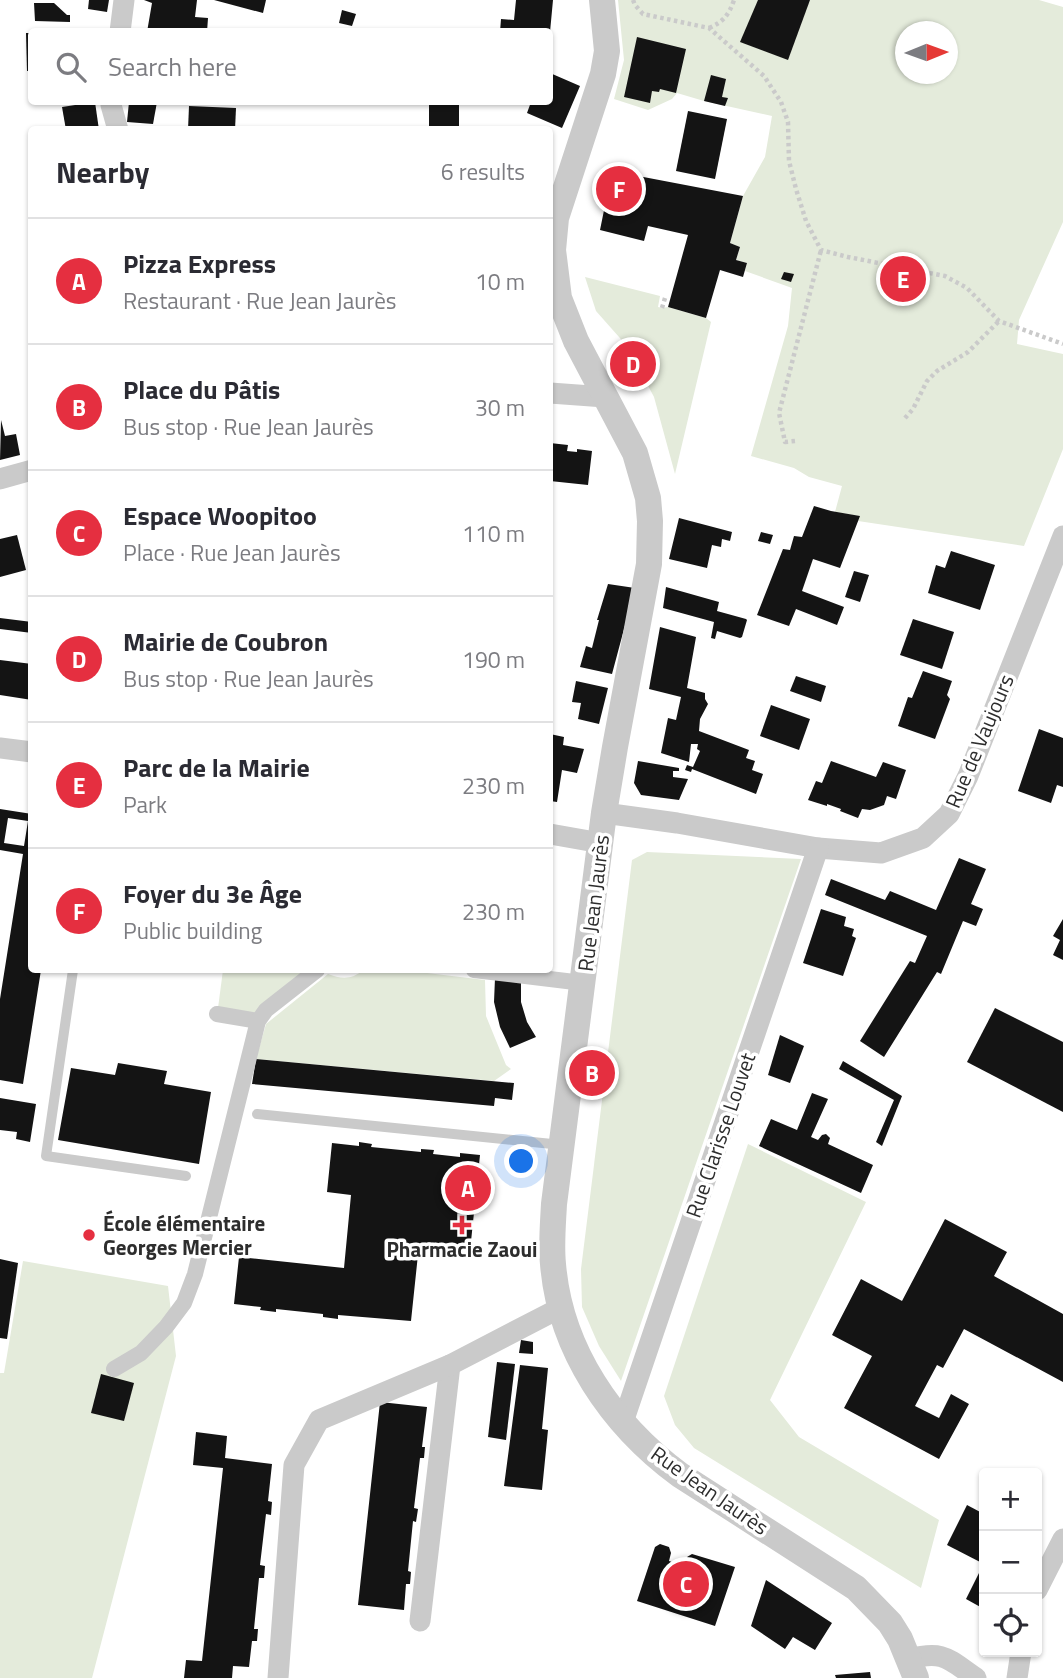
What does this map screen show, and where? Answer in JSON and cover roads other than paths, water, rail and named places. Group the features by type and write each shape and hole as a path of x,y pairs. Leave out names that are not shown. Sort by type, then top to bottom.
{"street":[{"path":"120,28 124,0"},
{"name":"Rue Jean Jaurès","path":"602,0 607,51 603,74 553,217 554,250 559,298 576,341 635,453 648,498 649,564 604,813 554,1204 552,1263 560,1308 574,1349 595,1387 623,1422 663,1462 681,1475 856,1588 890,1623 900,1639 912,1669"},
{"path":"111,105 117,126"},
{"path":"553,393 605,397"},
{"path":"0,479 28,471"},
{"name":"Rue de Vaujours","path":"604,813 677,822 818,848 881,853 923,838 949,814 968,776 1063,536"},
{"path":"0,748 28,752"},
{"path":"553,835 601,843"},
{"name":"Rue Clarisse Louvet","path":"623,1422 818,848"},
{"path":"114,1369 141,1353 184,1303 195,1274 258,1021 266,1010 313,973"},
{"path":"499,973 583,983"},
{"path":"217,1014 258,1021"},
{"path":"278,1678 293,1465 319,1420 450,1364 560,1308"},
{"path":"420,1620 450,1364"},
{"path":"1042,1580 1063,1539"},
{"path":"912,1669 928,1654 938,1655 976,1678"},
{"path":"1017,1678 1020,1657"}],"lane":[{"path":"73,973 46,1156 186,1176"},
{"path":"257,1114 562,1145"}],"place":[{"name":"Foyer du 3e Âge","path":"619,189"},
{"name":"Parc de la Mairie","path":"903,279"},
{"name":"Mairie de Coubron","path":"633,364"},
{"name":"Place du Pâtis","path":"592,1073"},
{"name":"Pizza Express","path":"468,1188"},
{"name":"Pharmacie Zaoui","path":"462,1225"},
{"name":"École élémentaire Georges Mercier","path":"89,1235"},
{"name":"Espace Woopitoo","path":"686,1584"}]}
